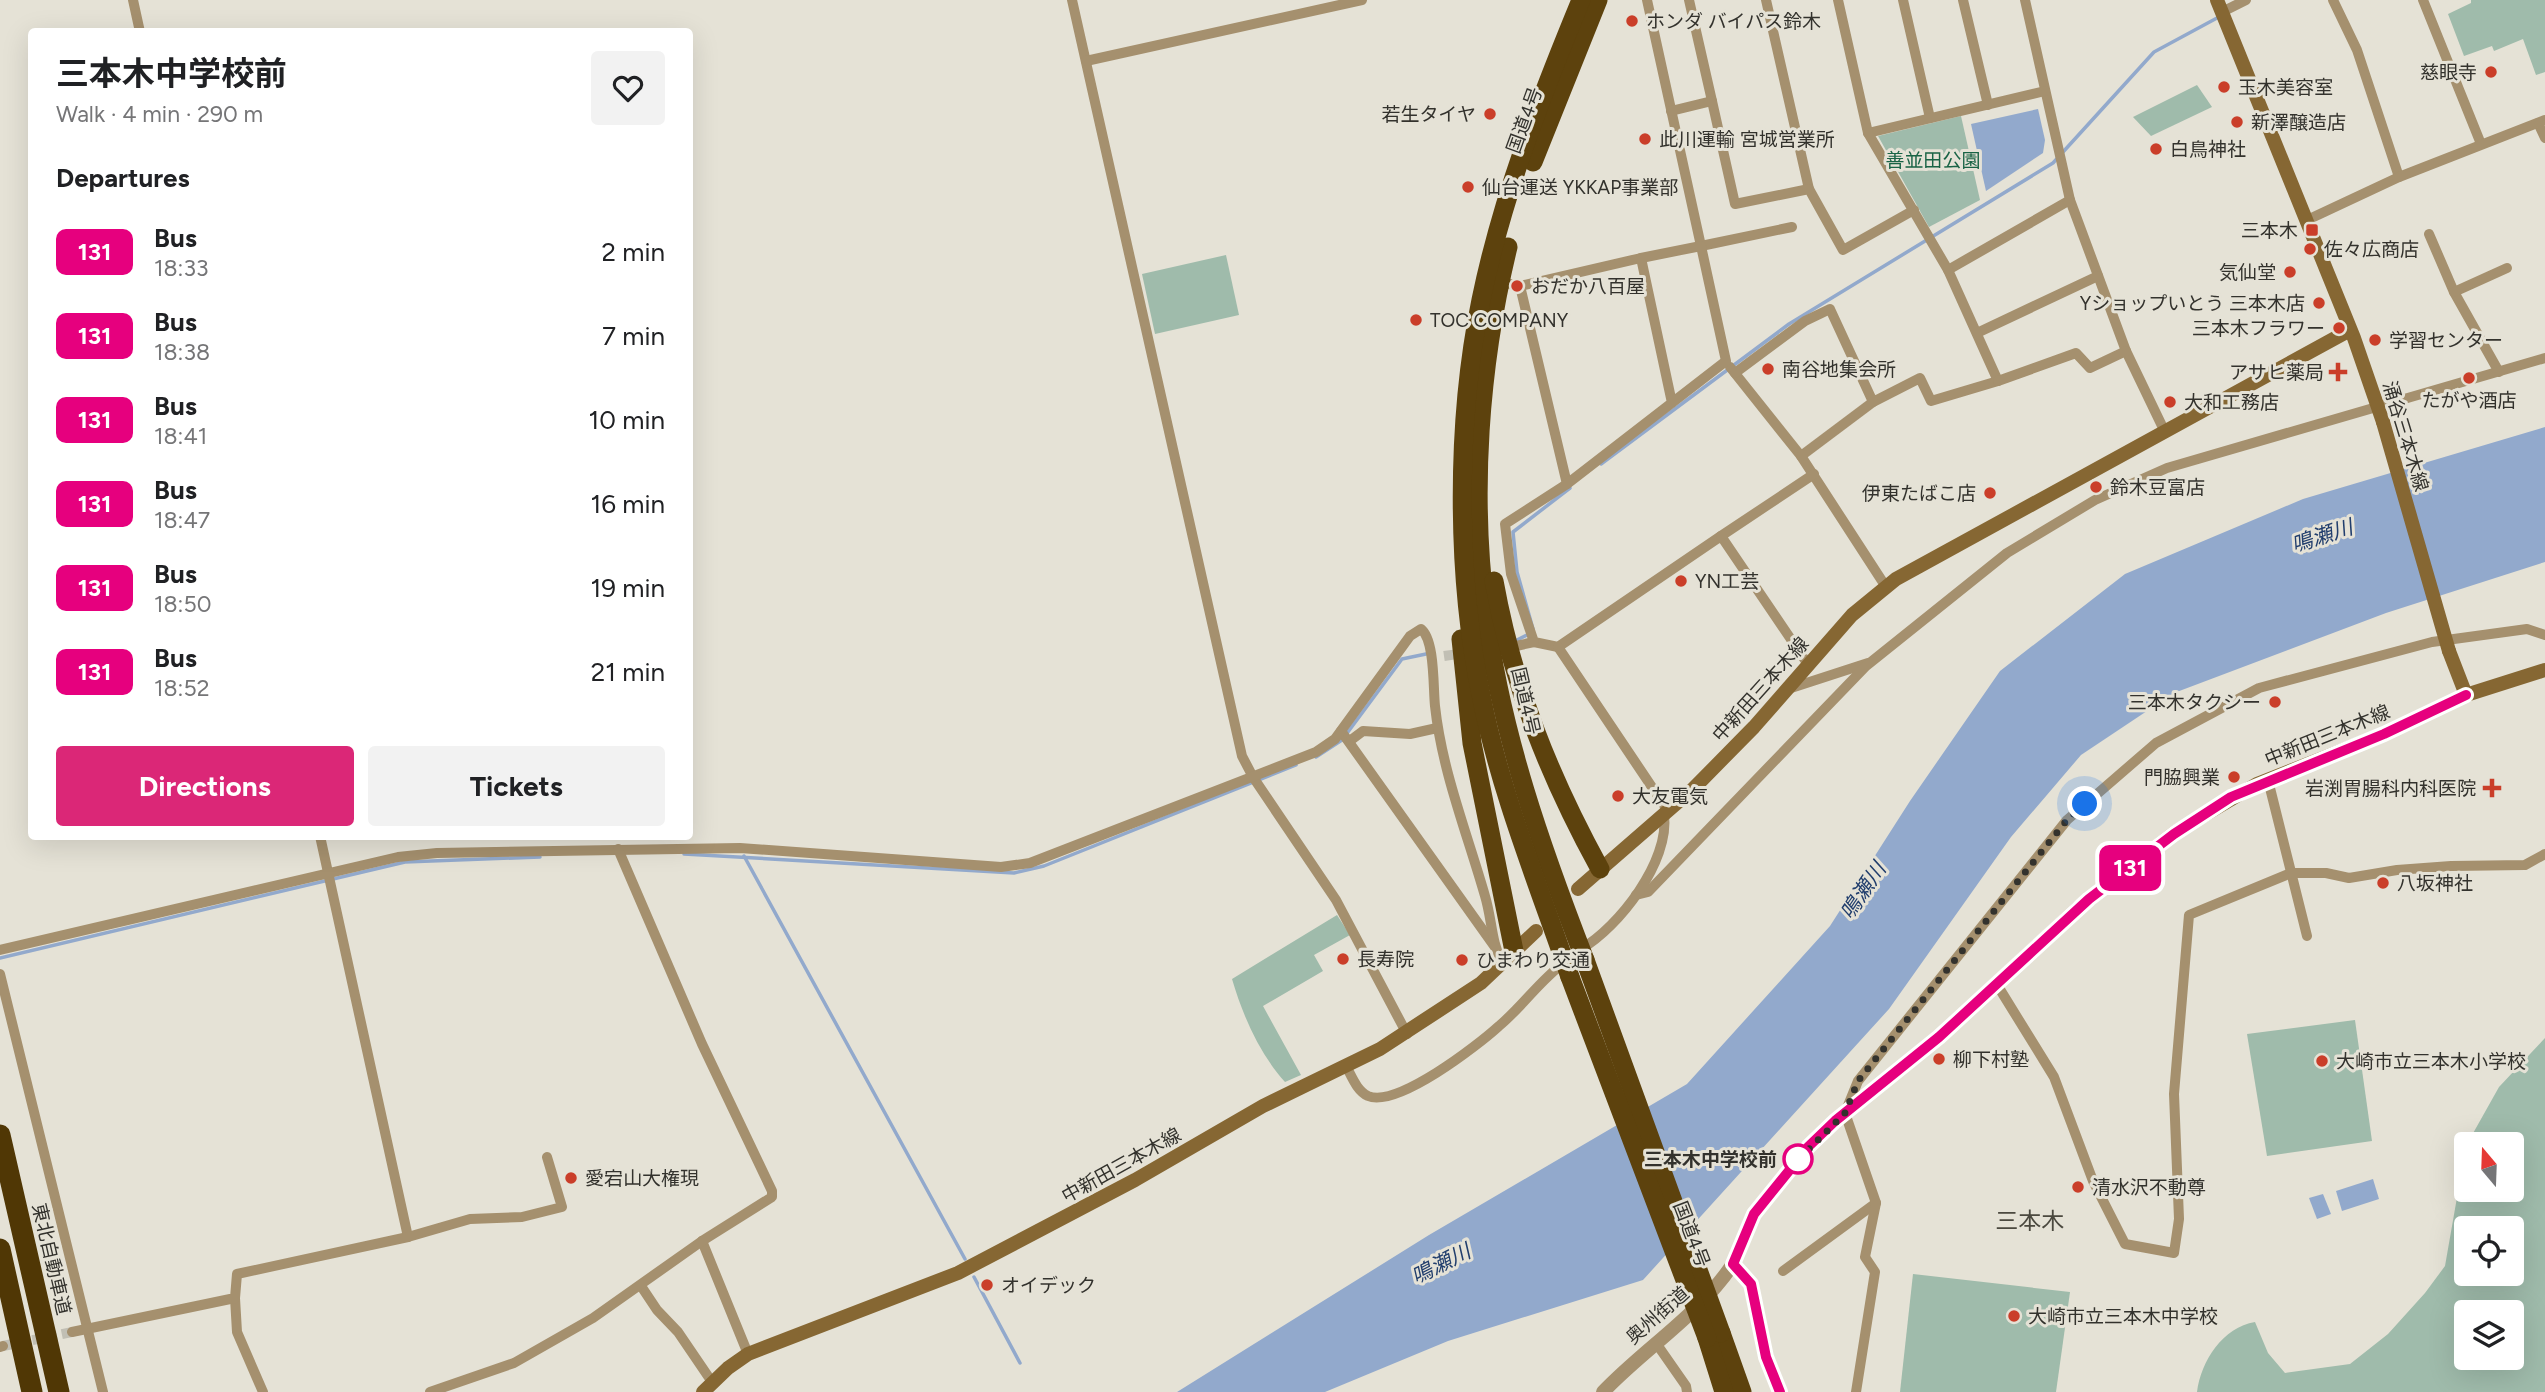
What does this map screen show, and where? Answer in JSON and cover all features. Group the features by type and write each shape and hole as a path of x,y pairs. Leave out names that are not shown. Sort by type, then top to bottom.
{"highway":[{"name":"国道4号","path":"1581,0 1539,103 1485,284 1467,389 1464,537 1468,616 1480,695 1499,768 1575,962 1714,1335 1742,1392"},
{"name":"国道4号","path":"1575,962 1502,700 1486,615 1480,515 1483,394 1500,282 1526,181 1598,0"},
{"path":"1465,458 1455,538 1463,678 1508,957"},
{"path":"1480,515 1512,669 1556,778 1600,869"},
{"name":"東北自動車道","path":"0,1135 59,1392"},
{"path":"0,1249 32,1392"},
{"name":"国道4号","path":"1714,1335 1724,1392"}],"main road":[{"name":"涌谷三本木線","path":"2219,6 2350,330 2381,415 2449,651 2466,695"},
{"name":"中新田三本木線","path":"1578,889 1666,813 1730,752 1852,615 1886,587 2164,430 2350,330"},
{"path":"2466,695 2545,670"},
{"name":"中新田三本木線","path":"1733,1264 1754,1214 1809,1146 1845,1113 1939,1037 2078,908 2174,834 2231,797 2384,734 2466,695"},
{"name":"中新田三本木線","path":"708,1387 748,1354 958,1273 1135,1180 1255,1111 1407,1034 1480,983 1536,931"},
{"path":"1733,1264 1751,1284 1766,1357 1780,1392"}],"street":[{"path":"133,0 139,28"},
{"path":"1072,0 1242,756 1255,780 1336,900 1407,1034"},
{"path":"1086,61 1362,0"},
{"path":"1647,0 1731,368 1814,474 1886,587"},
{"path":"1689,0 1735,204 1809,189"},
{"path":"1766,0 1809,189 1843,250 1914,210"},
{"path":"1838,0 1868,133 1948,270 1998,381"},
{"path":"1903,0 1930,118"},
{"path":"1963,0 1988,104"},
{"path":"2025,0 2070,200 2126,351 2164,430"},
{"path":"2219,6 2246,0"},
{"path":"2333,0 2357,50 2399,177"},
{"path":"2423,0 2481,144"},
{"path":"1868,133 2045,91"},
{"path":"1671,111 1712,101"},
{"path":"2305,221 2399,177 2542,122 2545,138"},
{"path":"1948,270 2070,200"},
{"path":"1500,282 1520,286 1792,227"},
{"path":"2429,234 2454,292 2499,372"},
{"path":"1641,258 1672,403"},
{"path":"2454,292 2507,268"},
{"path":"1977,333 2098,276"},
{"path":"1520,286 1567,484"},
{"path":"1534,642 1511,574 1504,524 1567,484 1672,403 1805,321 1830,309 1873,402"},
{"path":"2531,362 2545,350"},
{"path":"1801,456 1873,402 1920,378 1931,401 2076,353 2090,368 2126,351"},
{"path":"1636,895 1648,892 1871,662 2007,553 2095,500 2167,468 2381,415 2545,358"},
{"path":"1558,648 1814,474"},
{"path":"1721,536 1807,663"},
{"path":"1346,735 1416,631 1421,629 1426,633 1438,657 1437,728 1449,779 1486,900 1494,947"},
{"path":"1856,1392 1875,1272 1865,1257 1876,1203 1845,1113 1858,1081 2067,820 2156,743 2259,688 2432,642 2527,629 2545,635"},
{"path":"1346,1066 1357,1086 1366,1095 1377,1098 1399,1094 1500,1026 1575,962 1594,942 1636,895 1657,855 1666,829 1666,813 1558,648 1534,642 1516,646"},
{"path":"1788,689 1871,662"},
{"path":"0,950 329,878 418,854 619,853 740,848 1012,866 1048,858 1255,780 1346,735 1363,731 1410,734 1437,728"},
{"path":"1346,735 1494,947 1508,957"},
{"path":"2268,780 2307,936"},
{"path":"321,840 408,1237"},
{"path":"429,1392 514,1363 640,1286 702,1241 766,1202 772,1191 702,1044 619,853"},
{"path":"1996,983 2054,1077 2093,1181 2125,1244 2174,1253 2179,1219 2174,1094 2189,915 2291,873 2326,873 2349,878 2424,867 2525,865 2545,854"},
{"path":"0,974 85,1329 103,1392"},
{"path":"263,1392 237,1332 237,1274 408,1237 470,1219 522,1217 562,1208 547,1157"},
{"path":"1783,1271 1876,1203"},
{"path":"702,1241 748,1354"},
{"name":"奥州街道","path":"1603,1392 1646,1350 1688,1318 1733,1264"},
{"path":"640,1286 657,1310 678,1332 708,1387"},
{"path":"72,1332 236,1297"},
{"path":"1656,1343 1686,1385 1687,1392"}],"green space":[{"path":"2471,0 2545,0 2545,72 2536,75 2523,39 2494,51 2492,46 2464,56 2448,14 2471,3"},
{"path":"2197,85 2212,107 2151,136 2133,117"},
{"name":"善並田公園","path":"1961,116 1980,200 1929,227 1878,136"},
{"path":"1226,255 1239,315 1155,334 1142,274"},
{"path":"1337,915 1350,935 1314,955 1323,971 1263,1006 1301,1075 1285,1082 1267,1059 1253,1034 1232,979"},
{"path":"2355,1020 2372,1141 2267,1156 2247,1034"},
{"path":"2545,1038 2545,1392 2197,1392 2203,1369 2216,1347 2243,1325 2255,1322 2268,1353 2285,1373 2350,1364 2388,1334 2445,1266 2456,1202 2524,1202 2524,1132 2474,1132 2499,1087"},
{"path":"1913,1274 2070,1292 2056,1392 1900,1392"}],"water":[{"path":"2038,109 2045,140 2043,153 1986,191 1971,124"},
{"name":"鳴瀬川","path":"2545,427 2545,562 2386,613 2174,693 2081,755 2011,837 1889,1009 1643,1280 1448,1341 1325,1392 1177,1392 1429,1235 1687,1084 1830,926 1910,801 2000,671 2125,574 2303,499"},
{"path":"2373,1179 2379,1199 2342,1211 2336,1191"},
{"path":"2323,1194 2331,1214 2317,1219 2309,1198"}],"waterway":[{"path":"1601,464 1789,324 2053,163 2154,52 2217,18"},
{"path":"1533,629 1517,572 1513,532 1570,488"},
{"path":"1515,641 1527,635"},
{"path":"1316,757 1342,740 1402,659 1426,654"},
{"path":"684,854 1014,873 1044,866 1296,765"},
{"path":"744,856 965,1259"},
{"path":"0,958 405,862 540,857"},
{"path":"974,1277 1020,1363"}],"tunnel":[{"path":"1444,656 1465,653"},
{"path":"3,1346 72,1332"}],"bus line":[{"name":"131","path":"1780,1392 1766,1357 1751,1284 1733,1264 1754,1214 1809,1146 1835,1121 1939,1037 2078,908 2174,834 2231,797 2258,784 2384,734 2466,695"}],"place":[{"name":"ホンダ バイパス鈴木","path":"1632,21"},
{"name":"慈眼寺","path":"2491,72"},
{"name":"玉木美容室","path":"2224,87"},
{"name":"若生タイヤ","path":"1490,114"},
{"name":"新澤醸造店","path":"2237,122"},
{"name":"此川運輸 宮城営業所","path":"1645,139"},
{"name":"白鳥神社","path":"2156,149"},
{"name":"仙台運送 YKKAP事業部","path":"1468,187"},
{"name":"三本木","path":"2312,230"},
{"name":"佐々広商店","path":"2310,249"},
{"name":"気仙堂","path":"2290,272"},
{"name":"おだか八百屋","path":"1517,286"},
{"name":"Yショップいとう 三本木店","path":"2319,303"},
{"name":"TOC COMPANY","path":"1416,320"},
{"name":"三本木フラワー","path":"2339,328"},
{"name":"学習センター","path":"2375,340"},
{"name":"南谷地集会所","path":"1768,369"},
{"name":"アサヒ薬局","path":"2338,372"},
{"name":"たがや酒店","path":"2469,378"},
{"name":"大和工務店","path":"2170,402"},
{"name":"鈴木豆富店","path":"2096,487"},
{"name":"伊東たばこ店","path":"1990,493"},
{"name":"YN工芸","path":"1681,581"},
{"name":"三本木タクシー","path":"2275,702"},
{"name":"門脇興業","path":"2234,777"},
{"name":"岩渕胃腸科内科医院","path":"2492,788"},
{"name":"大友電気","path":"1618,796"},
{"name":"八坂神社","path":"2383,883"},
{"name":"長寿院","path":"1343,959"},
{"name":"ひまわり交通","path":"1462,960"},
{"name":"柳下村塾","path":"1939,1059"},
{"name":"大崎市立三本木小学校","path":"2322,1061"},
{"name":"三本木中学校前","path":"1798,1159"},
{"name":"愛宕山大権現","path":"571,1178"},
{"name":"清水沢不動尊","path":"2078,1187"},
{"name":"オイデック","path":"987,1285"},
{"name":"大崎市立三本木中学校","path":"2014,1316"}],"district":[{"name":"三本木","path":"2030,1221"}],"route":[{"path":"1798,1159 1795,1163 1809,1146 1845,1113 1858,1081 2067,820 2085,804"}]}
